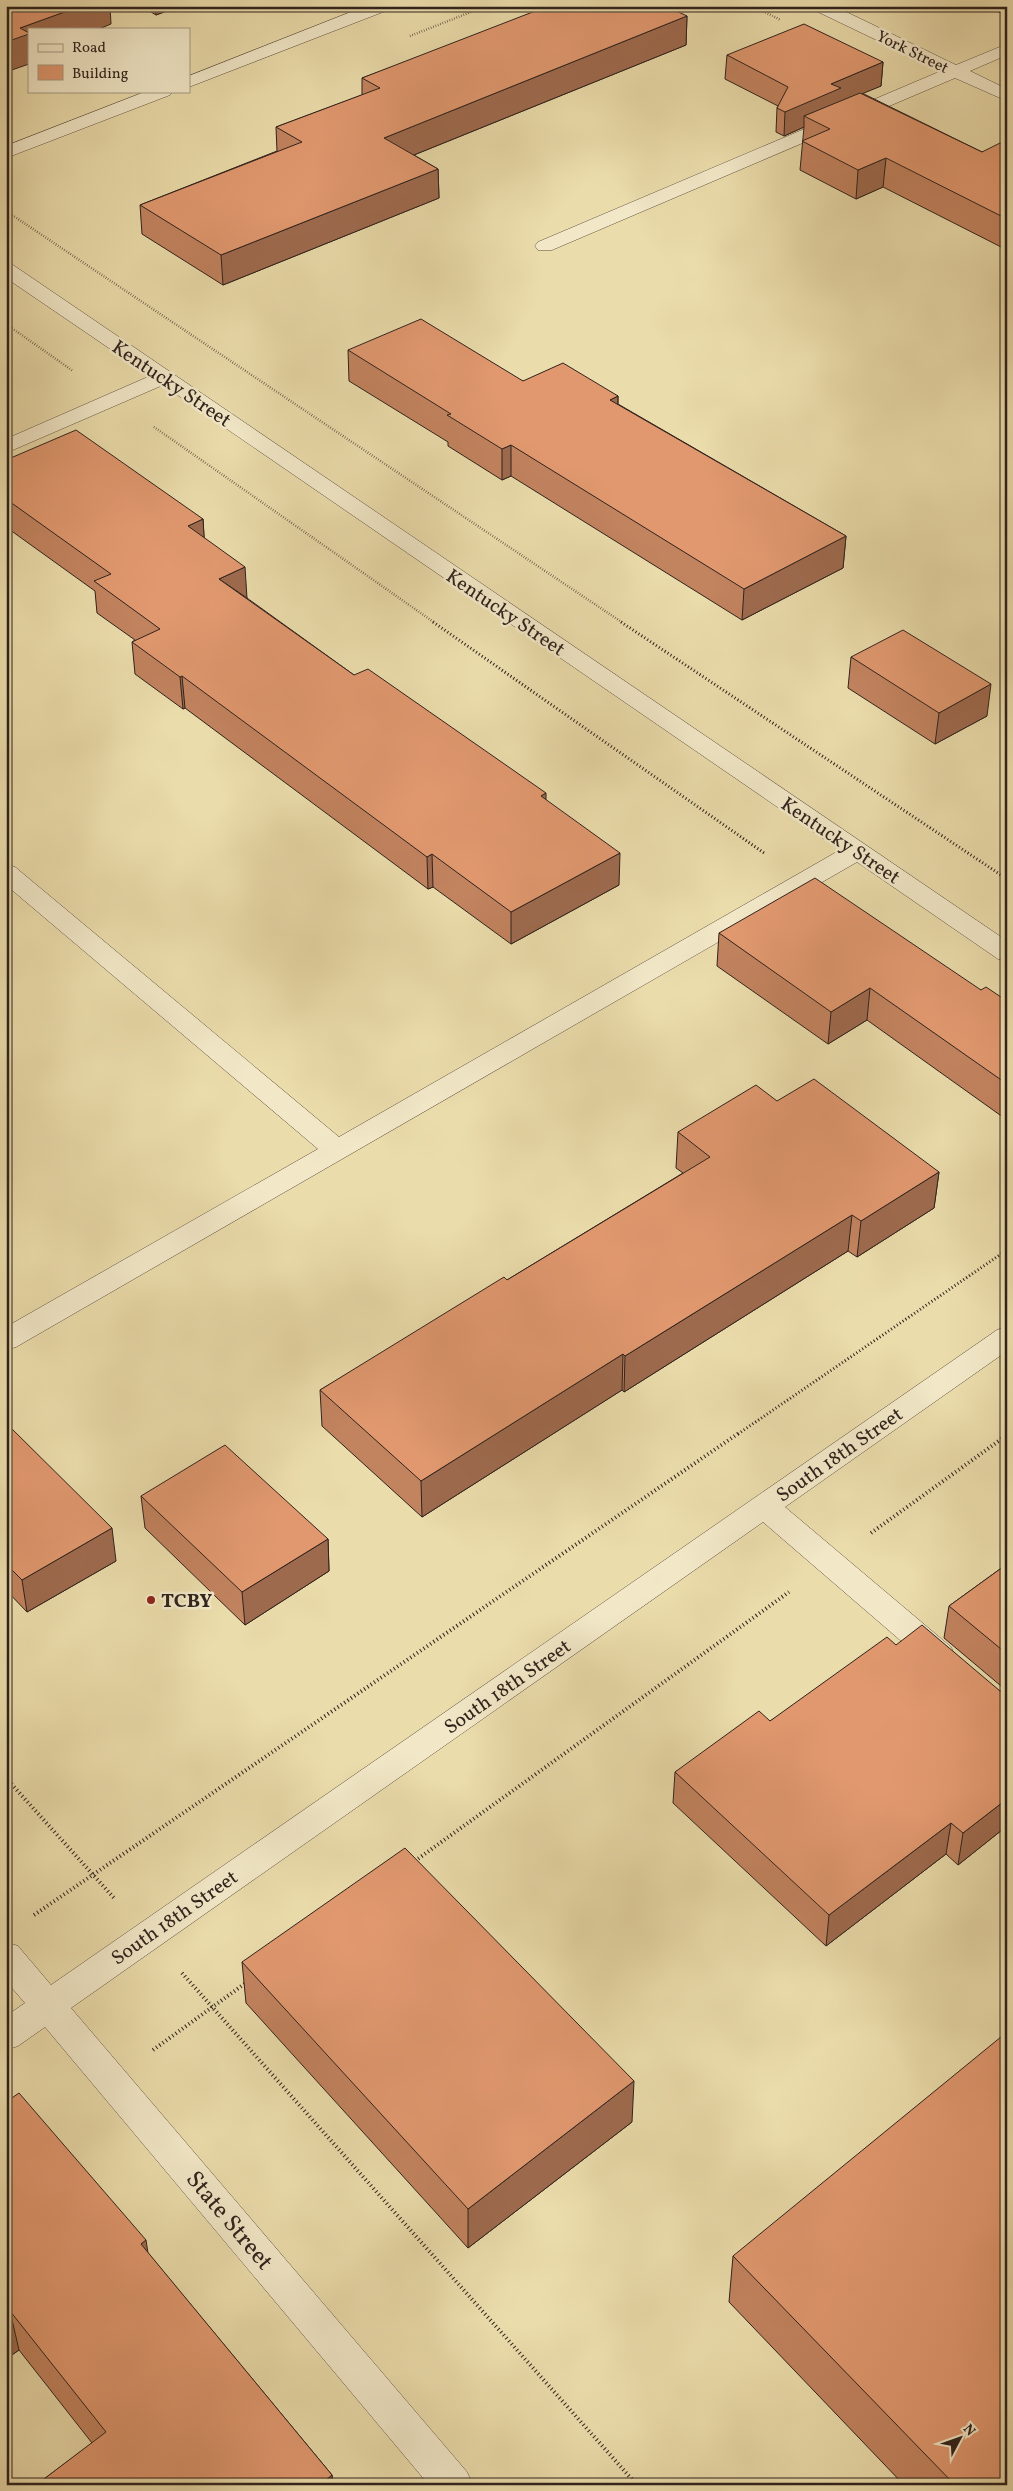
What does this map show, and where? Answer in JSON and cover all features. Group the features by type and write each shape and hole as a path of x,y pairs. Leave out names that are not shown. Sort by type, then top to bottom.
{"street":[{"path":"190,82 382,6"},
{"name":"York Street","path":"820,6 1007,96"},
{"path":"545,246 1007,49"},
{"path":"6,153 161,92"},
{"name":"Kentucky Street","path":"6,269 1007,953"},
{"path":"6,447 163,378"},
{"path":"6,1340 857,851"},
{"path":"6,872 337,1150"},
{"name":"South 18th Street","path":"6,2034 1007,1337"},
{"path":"764,1506 963,1675"},
{"name":"State Street","path":"6,1956 454,2485"}],"path":[{"path":"6,212 1007,879"},
{"path":"6,324 805,881"},
{"path":"30,1917 1007,1250"},
{"path":"413,1863 1007,1435"},
{"path":"6,1778 637,2485"},
{"path":"112,2080 252,1978"}],"building":[{"path":"6,6 81,6 20,28 28,34 6,42"},
{"path":"556,6 666,6 687,16 384,138 438,169 221,255 140,205 302,142 276,127 380,88 362,78 543,8 546,10"},
{"path":"804,24 883,62 831,84 841,88 785,112 777,108 788,87 727,55"},
{"path":"860,93 982,152 1000,143 1007,147 1007,219 886,158 858,170 802,141 830,129 804,116"},
{"path":"421,319 523,381 563,363 618,396 610,400 846,536 744,589 511,445 502,449 447,415 451,414 348,350"},
{"path":"76,430 203,519 188,526 245,567 219,579 354,675 368,669 546,793 541,796 620,853 511,912 432,854 427,857 182,676 180,677 132,642 160,629 94,581 111,574 6,499 6,460"},
{"path":"903,630 991,684 939,713 851,657"},
{"path":"815,878 981,990 986,987 1007,1001 1007,1084 870,988 831,1012 719,933"},
{"path":"814,1079 939,1172 861,1221 852,1215 625,1356 623,1354 421,1481 320,1390 504,1277 507,1280 710,1157 678,1132 756,1085 777,1101"},
{"path":"6,1423 112,1528 22,1580 6,1564"},
{"path":"225,1445 328,1539 242,1592 141,1496"},
{"path":"1007,1564 1007,1654 949,1606"},
{"path":"922,1625 1000,1691 1007,1693 1007,1799 963,1833 951,1823 829,1915 675,1772 759,1711 770,1721 887,1637 896,1645"},
{"path":"405,1848 634,2081 468,2209 242,1962"},
{"path":"1007,2032 1007,2485 955,2485 733,2256"},
{"path":"19,2093 146,2240 141,2244 332,2475 320,2485 216,2485 213,2481 208,2485 36,2485 106,2432 10,2311 6,2313 6,2102"}],"place":[{"name":"TCBY","path":"151,1600"}]}
